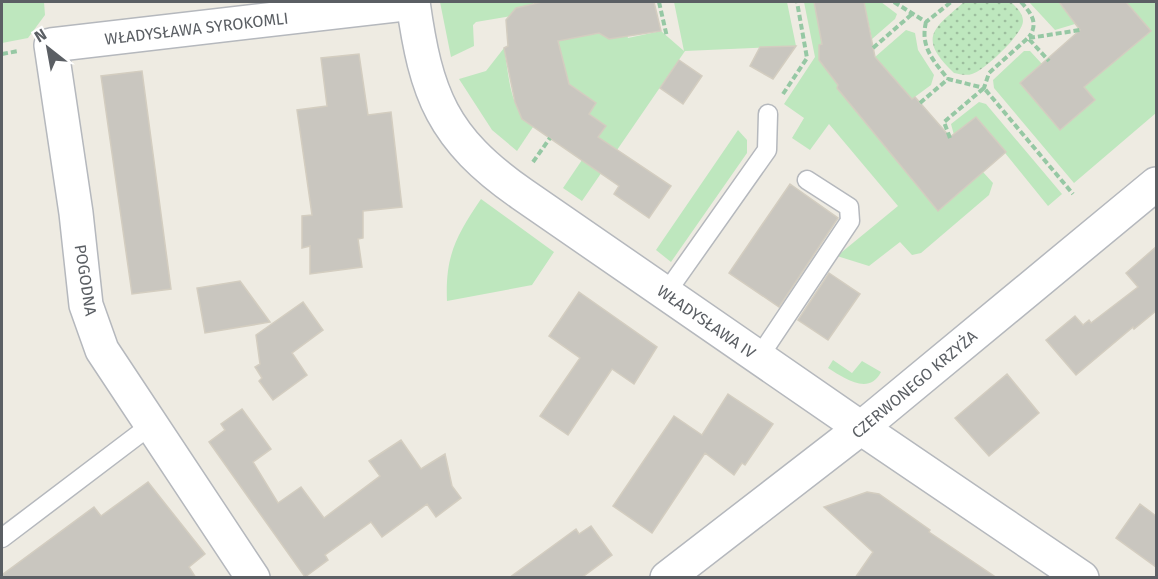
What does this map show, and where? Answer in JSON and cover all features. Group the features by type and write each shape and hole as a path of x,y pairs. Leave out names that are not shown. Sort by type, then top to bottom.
{"street":[{"name":"WŁADYSŁAWA SYROKOMLI","path":"51,45 413,2"},
{"name":"WŁADYSŁAWA IV","path":"413,2 425,74 438,106 460,140 507,184 1082,578"},
{"name":"POGODNA","path":"51,45 76,213 86,305 102,350 253,578"},
{"name":"CZERWONEGO KRZYŻA","path":"668,578 861,428 1156,184"}],"lane":[{"path":"666,292 767,150 768,114"},
{"path":"759,357 850,220 849,207 807,180"},
{"path":"2,538 151,425"}],"path":[{"path":"659,2 667,37"},
{"path":"768,114 807,58 797,2"},
{"path":"894,2 926,22"},
{"path":"951,2 926,22 923,35 925,49 948,79 984,88 1073,194"},
{"path":"950,138 944,122 984,88 989,73 1028,38 1034,24 1032,14 1021,2"},
{"path":"873,48 912,14"},
{"path":"1028,38 1080,30"},
{"path":"1028,38 1049,61"},
{"path":"920,103 948,79"},
{"path":"528,170 550,138"}],"green space":[{"path":"2,2 44,2 45,15 28,38 2,43"},
{"path":"440,2 533,2 533,4 522,7 524,14 476,22 473,25 474,46 451,57"},
{"path":"674,2 787,2 796,46 685,51 582,201 563,188 605,126 589,114 596,103 569,84 557,41 573,29 627,35 628,38 661,31 684,51"},
{"path":"804,2 814,2 824,54 833,72 830,75 838,85 837,88 938,211 983,172 993,183 989,195 921,253 912,255 900,242 869,266 837,256 898,206 829,124 810,150 792,138 804,118 784,104 815,57"},
{"path":"864,2 881,2 897,14 895,19 872,39"},
{"path":"964,2 1011,2 1023,18 1017,34 1002,51 978,71 967,75 954,73 936,51 933,42 937,27"},
{"path":"1029,2 1059,2 1075,24 1055,30"},
{"path":"1126,2 1156,2 1156,113 1074,183 994,88 993,80 1024,51 1030,51 1042,64 1020,83 1060,129 1094,100 1084,87 1151,31"},
{"path":"906,30 915,33 918,50 934,75 931,85 912,99 875,57"},
{"path":"504,48 511,91 519,111 533,127 517,151 492,130 459,79 486,71"},
{"path":"979,102 986,104 1062,194 1048,206 976,117 954,135 951,124"},
{"path":"738,130 747,140 747,153 671,262 656,250"},
{"path":"481,199 554,252 532,285 447,301 448,271 454,247"},
{"path":"833,360 852,373 862,361 881,372 870,383 856,383 828,368"}],"building":[{"path":"542,2 654,2 661,31 609,39 599,33 558,41 569,84 596,103 589,114 606,126 598,137 671,186 649,218 614,194 619,186 522,119 515,102 504,48 508,46 506,20 516,8"},
{"path":"814,2 864,2 875,57 912,99 915,97 950,137 976,117 1006,152 938,211 837,88 838,85 819,60 819,45 822,44"},
{"path":"1059,2 1126,2 1151,31 1084,87 1095,100 1060,130 1020,83 1080,30"},
{"path":"796,46 773,79 750,66 760,47"},
{"path":"359,54 368,115 391,112 402,207 363,211 363,238 358,239 362,267 310,274 310,246 302,248 302,216 312,215 297,110 327,106 321,58"},
{"path":"679,60 702,76 683,104 660,88"},
{"path":"142,71 171,289 132,294 101,76"},
{"path":"790,184 838,218 779,307 729,273"},
{"path":"1156,247 1156,311 1134,329 1133,327 1076,375 1046,340 1075,316 1083,325 1089,320 1091,323 1138,287 1126,273"},
{"path":"829,273 860,294 828,340 798,320"},
{"path":"240,281 270,322 205,333 197,288"},
{"path":"579,292 657,347 634,384 612,369 568,435 540,416 580,358 549,336"},
{"path":"303,302 323,330 292,353 307,375 273,400 259,381 262,378 255,367 260,364 256,335"},
{"path":"1007,374 1039,413 989,456 955,418"},
{"path":"728,394 773,424 745,465 742,463 734,475 705,453 652,533 613,506 674,416 702,435"},
{"path":"242,409 271,449 253,462 278,503 301,487 324,518 380,476 369,461 401,440 421,469 445,454 452,486 461,498 436,517 427,504 382,537 371,522 325,555 328,560 305,577 209,442 225,430 221,424"},
{"path":"148,482 205,554 189,567 196,578 2,578 2,575 94,507 101,516"},
{"path":"867,492 879,494 930,530 929,532 997,578 855,578 873,552 824,507"},
{"path":"1140,504 1156,516 1156,567 1116,538"},
{"path":"591,526 612,555 581,578 509,578 576,529 579,534"}]}
